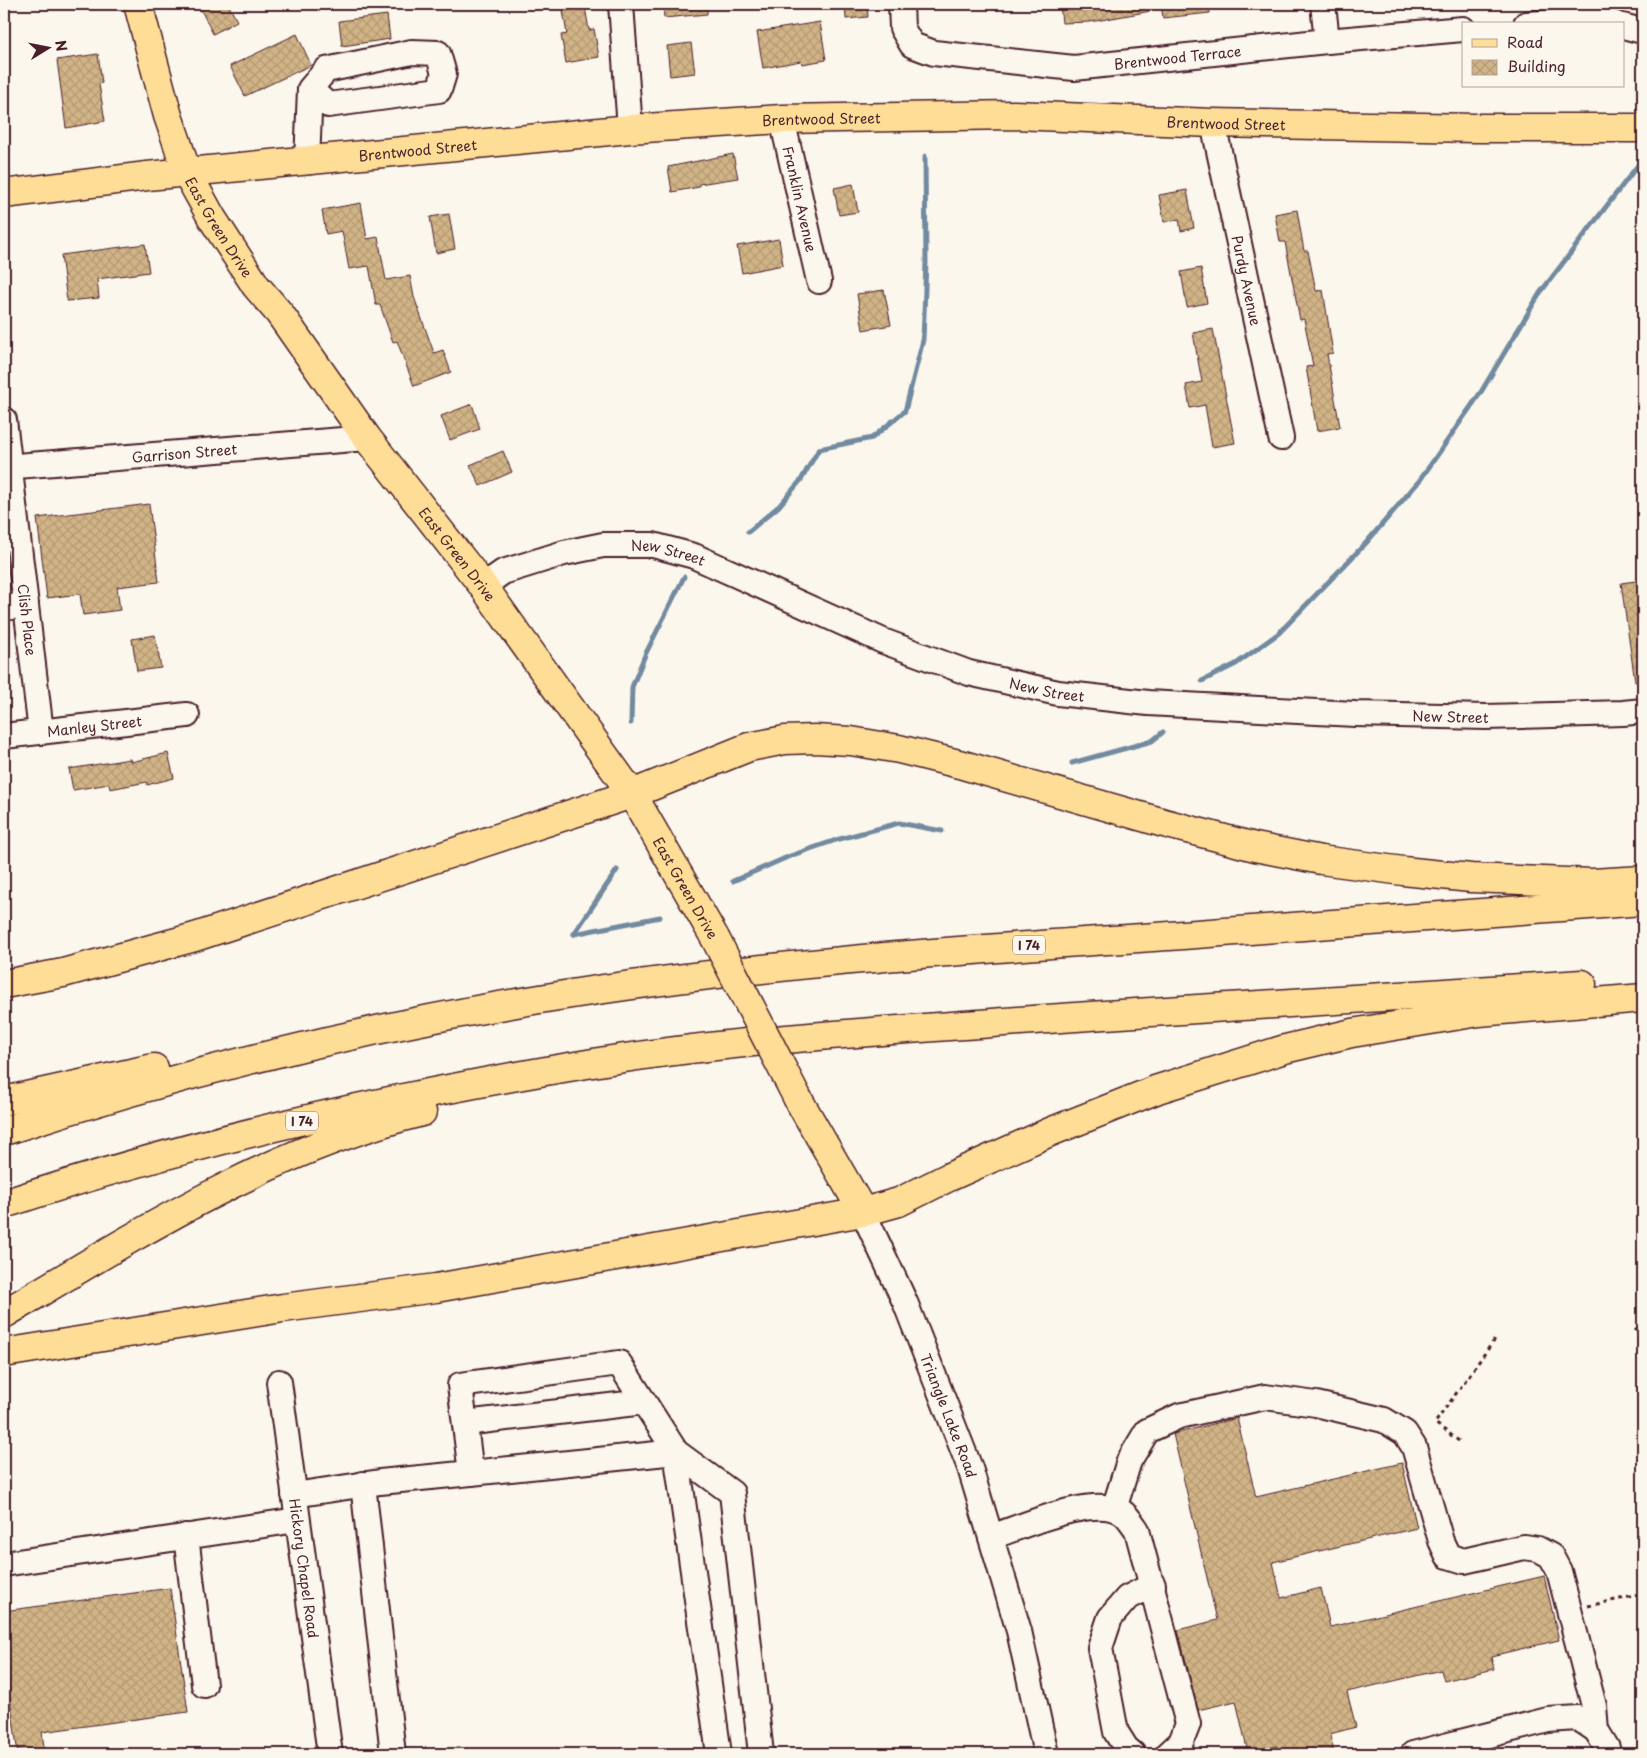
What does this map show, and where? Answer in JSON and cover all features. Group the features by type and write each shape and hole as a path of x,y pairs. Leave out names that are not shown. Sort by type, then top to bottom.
{"main road":[{"name":"East Green Drive","path":"138,4 168,116 188,173 212,218 256,286 280,314 367,438 483,586 632,794 715,938 798,1099"},
{"name":"Brentwood Street","path":"4,194 188,173 630,129 782,120 1014,115 1213,123 1475,128 1643,128"},
{"path":"4,984 63,973 195,937 632,794 749,747 785,740 815,739 899,749 963,765 1255,847 1321,860 1471,878 1592,883 1643,880"},
{"name":"I 74","path":"4,1131 177,1079 418,1021 546,998 628,986 799,965 967,950 1643,901"},
{"name":"I 74","path":"4,1204 131,1165 255,1132 432,1092 607,1061 735,1044 904,1030 1643,980"},
{"path":"5,1353 283,1308 436,1288 863,1212 899,1202 1050,1132 1158,1088 1285,1049 1352,1033 1470,1013 1643,998"},
{"path":"4,1101 364,1020 418,1021"},
{"path":"4,1314 162,1222 268,1167 312,1148 360,1130 403,1117 542,1085 607,1061"},
{"name":"Triangle Lake Road","path":"798,1099 863,1212"}],"street":[{"path":"621,4 630,129"},
{"name":"Brentwood Terrace","path":"900,4 902,28 912,45 934,53 1074,68 1328,41 1462,29"},
{"path":"1323,4 1328,41"},
{"path":"1530,22 1553,12 1610,22"},
{"path":"1624,26 1638,30 1643,29"},
{"path":"307,162 310,89 326,70 412,52 438,53 444,74 439,90 360,102 328,105 310,89"},
{"name":"Franklin Avenue","path":"782,120 819,280"},
{"name":"Purdy Avenue","path":"1213,123 1282,438"},
{"name":"Clish Place","path":"4,420 15,606 41,732"},
{"name":"Garrison Street","path":"7,467 367,438"},
{"name":"New Street","path":"483,586 503,572 564,553 603,545 654,545 694,556 883,641 969,673 1058,693 1148,703 1355,714 1486,717 1643,711"},
{"name":"Manley Street","path":"4,736 187,715"},
{"name":"Triangle Lake Road","path":"863,1212 905,1302 970,1468 1019,1631 1046,1754"},
{"path":"471,1473 460,1385 619,1363 676,1452 732,1493 761,1754"},
{"name":"Hickory Chapel Road","path":"279,1382 330,1754"},
{"path":"1114,1509 1129,1461 1147,1431 1179,1416 1265,1397 1316,1404 1384,1420 1405,1433 1414,1447 1440,1541 1448,1556 1464,1562 1524,1547 1538,1548 1551,1556 1559,1571 1594,1706 1596,1730"},
{"path":"465,1423 644,1402"},
{"path":"294,1495 363,1484 676,1452"},
{"path":"676,1452 719,1754"},
{"path":"363,1484 393,1754"},
{"path":"991,1538 1078,1508 1104,1506 1123,1512 1137,1530 1188,1724 1181,1742 1168,1754"},
{"path":"4,1564 297,1520"},
{"path":"186,1536 204,1685"},
{"path":"1133,1754 1126,1748 1116,1732 1100,1648 1110,1618 1127,1598 1153,1585"},
{"path":"1413,1754 1548,1720 1578,1718 1596,1730 1607,1748 1608,1754"}],"path":[{"path":"1635,1328 1643,1336"},
{"path":"1459,1441 1435,1423 1496,1339"},
{"path":"1569,1610 1643,1594"}],"building":[{"path":"198,4 228,4 237,21 213,34"},
{"path":"663,4 707,4 707,14 664,18"},
{"path":"845,4 867,4 868,17 846,19"},
{"path":"1060,4 1150,4 1151,11 1090,22 1062,23"},
{"path":"1161,4 1209,4 1210,13 1163,18"},
{"path":"585,7 589,30 594,29 599,57 566,63 561,35 567,34 563,11"},
{"path":"387,15 390,39 342,46 339,21"},
{"path":"820,22 826,60 802,64 801,61 763,68 757,32"},
{"path":"297,34 311,65 245,96 230,66"},
{"path":"691,43 695,73 670,76 667,46"},
{"path":"98,54 102,83 99,84 105,121 66,128 57,60"},
{"path":"733,154 738,178 699,184 699,187 672,192 668,167"},
{"path":"853,184 858,212 839,215 834,188"},
{"path":"1187,190 1194,228 1181,231 1179,219 1164,222 1159,195"},
{"path":"361,203 367,239 378,237 386,280 410,276 414,297 434,353 443,350 451,372 414,386 397,341 393,342 380,305 376,305 369,266 349,269 342,231 326,234 322,210"},
{"path":"1297,210 1304,251 1308,251 1316,291 1323,290 1333,353 1327,354 1340,427 1317,431 1306,367 1313,366 1304,319 1300,320 1285,242 1280,242 1275,214"},
{"path":"449,214 455,249 436,253 430,217"},
{"path":"779,239 783,265 742,273 737,246"},
{"path":"145,244 149,272 97,279 99,298 67,301 61,255"},
{"path":"1201,268 1207,303 1187,307 1181,272"},
{"path":"884,290 891,325 863,330 857,294"},
{"path":"1213,329 1235,443 1212,447 1205,405 1190,408 1186,385 1202,382 1193,333"},
{"path":"472,404 480,429 450,440 441,416"},
{"path":"503,451 512,472 480,486 470,465"},
{"path":"149,504 159,582 117,587 120,610 83,615 80,594 47,598 37,518"},
{"path":"1643,580 1643,681 1635,682 1621,583"},
{"path":"155,635 161,668 137,671 132,639"},
{"path":"168,753 174,778 147,785 147,782 110,789 109,784 73,790 69,769 130,759 131,762"},
{"path":"1237,1418 1256,1497 1402,1463 1417,1528 1273,1562 1281,1598 1321,1588 1330,1627 1544,1576 1559,1640 1491,1656 1494,1669 1444,1681 1441,1670 1347,1692 1356,1727 1330,1734 1334,1754 1278,1754 1277,1746 1248,1753 1236,1701 1198,1710 1178,1630 1217,1620 1173,1434"},
{"path":"170,1588 188,1712 42,1732 45,1754 18,1754 4,1656 4,1611"}],"waterway":[{"path":"995,8 996,4"},
{"path":"748,532 779,506 801,480 819,449 872,438 905,411 923,340 926,262 925,156"},
{"path":"1202,681 1236,664 1279,633 1366,543 1420,480 1481,392 1540,293 1638,165"},
{"path":"631,723 632,687 645,655 684,577"},
{"path":"1072,763 1152,741 1163,732"},
{"path":"733,881 790,856 836,840 899,823 942,831"},
{"path":"574,934 617,870"},
{"path":"574,934 660,917"}]}
